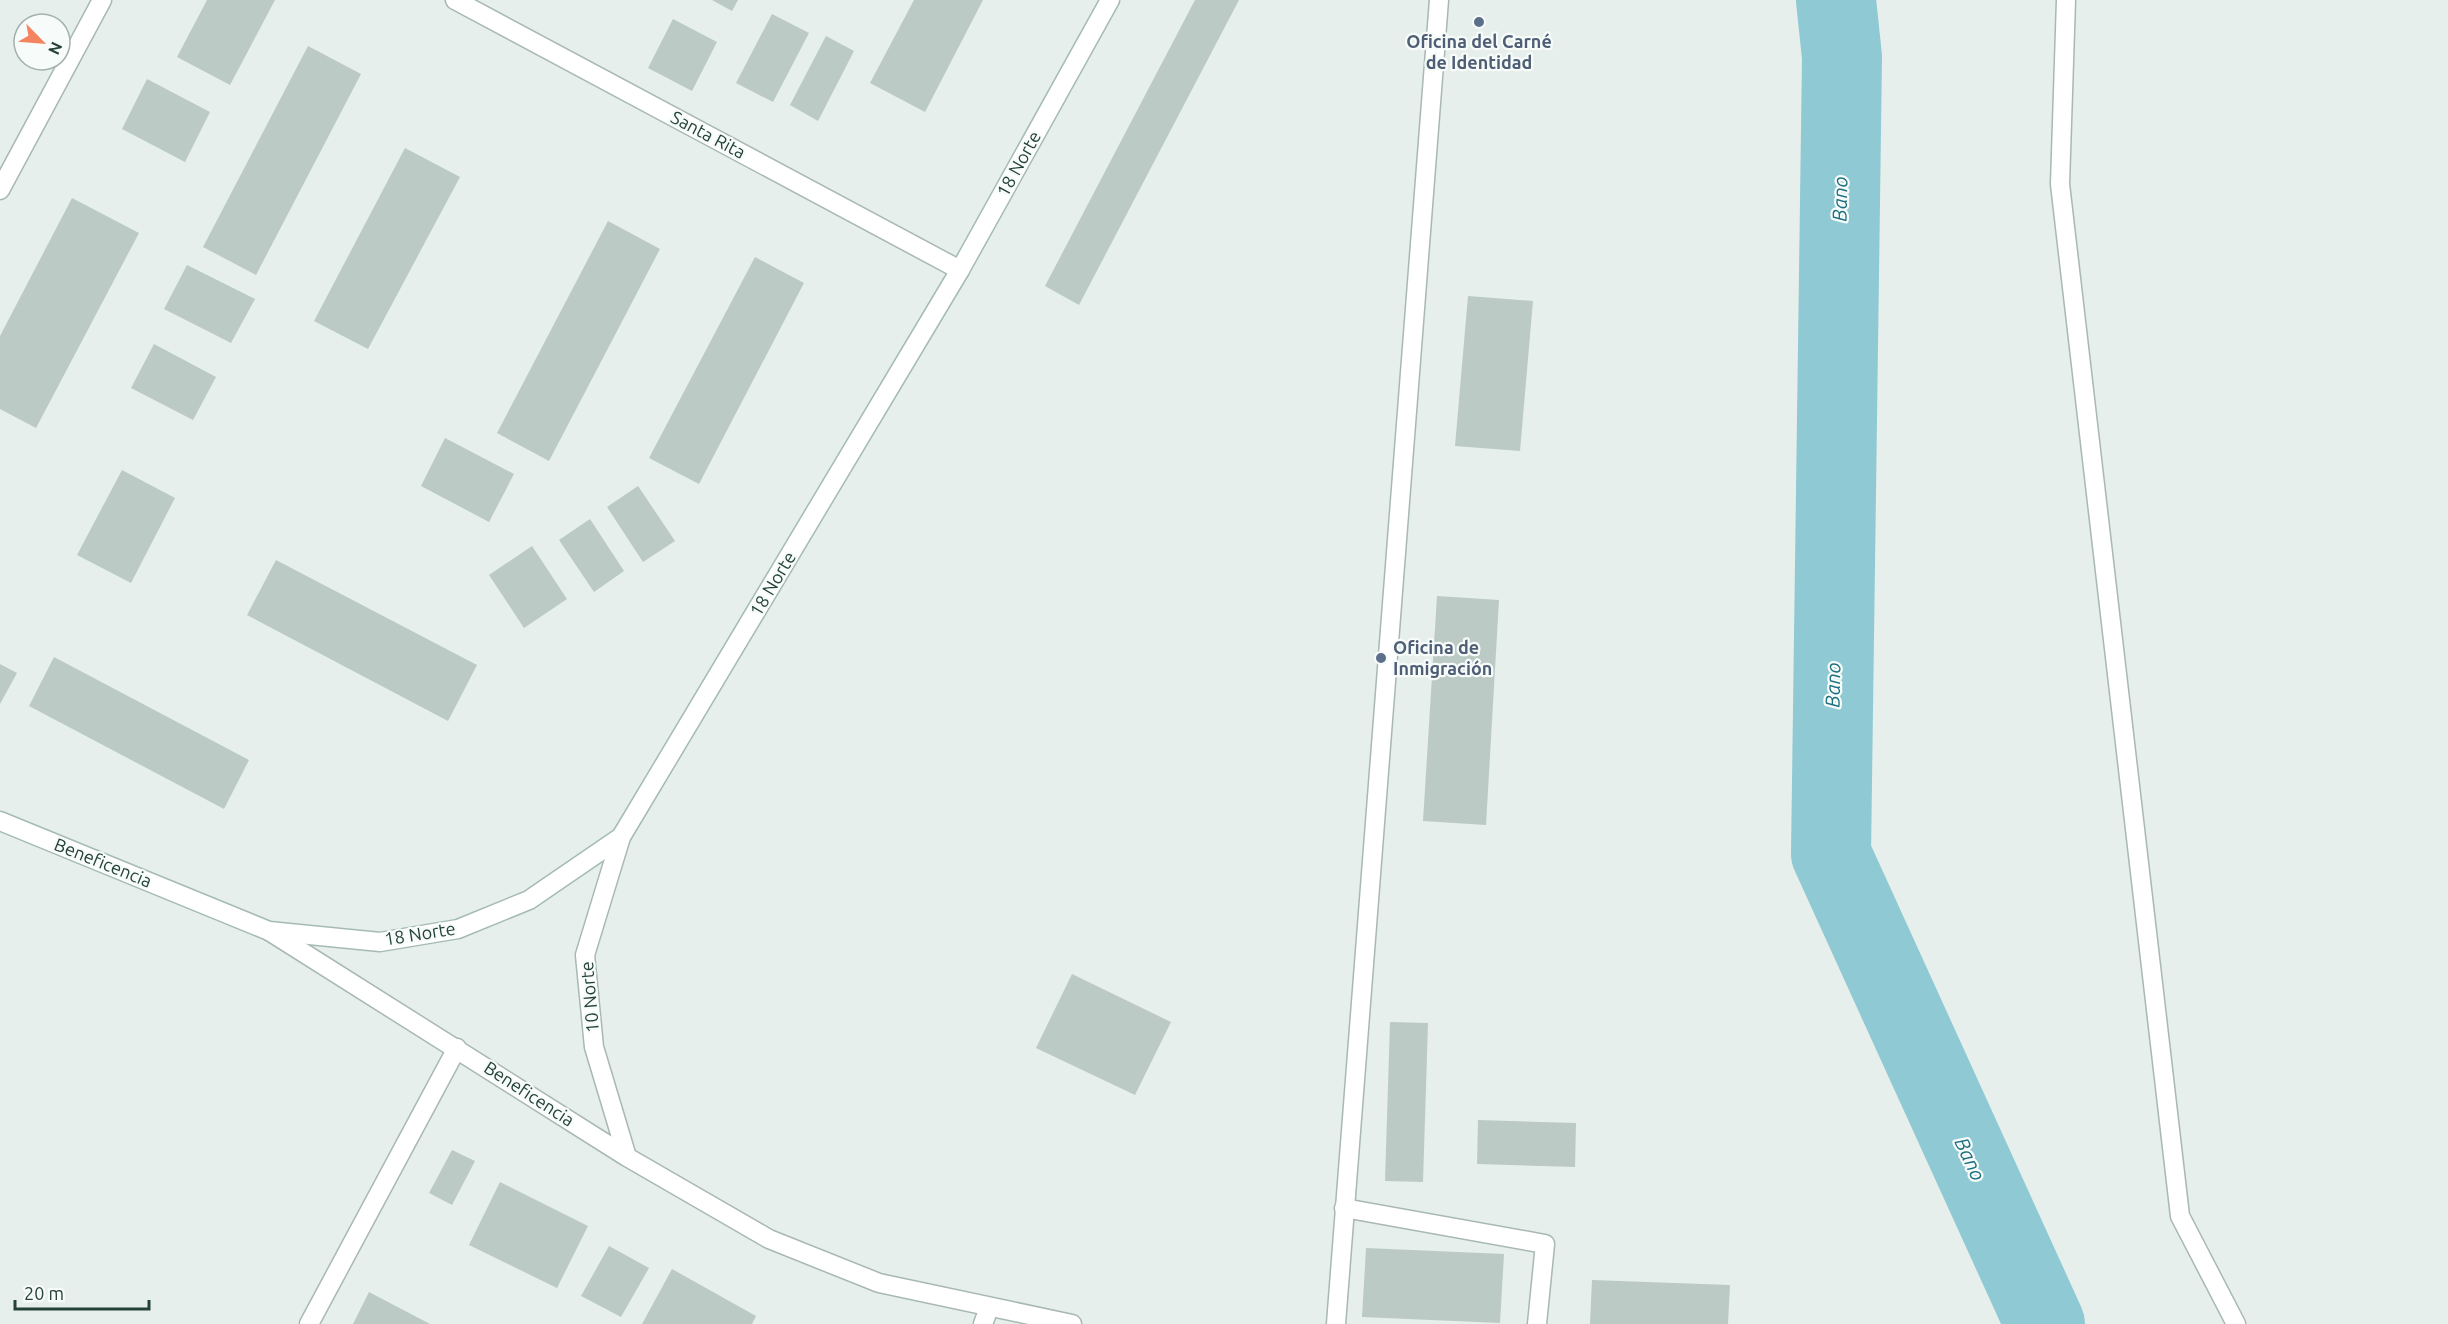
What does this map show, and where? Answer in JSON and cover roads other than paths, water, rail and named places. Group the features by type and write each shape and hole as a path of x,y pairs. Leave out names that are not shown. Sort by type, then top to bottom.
{"street":[{"path":"0,190 102,0"},
{"name":"Santa Rita","path":"456,0 960,270"},
{"name":"18 Norte","path":"269,931 380,942 458,929 529,900 621,837 960,270 1110,0"},
{"path":"1336,1324 1439,0"},
{"path":"2066,0 2060,184 2180,1216 2236,1324"},
{"name":"Beneficencia","path":"0,821 269,931 627,1156 769,1239 879,1282 986,1316 1072,1324"},
{"name":"10 Norte","path":"621,837 585,955 594,1047 627,1156"},
{"path":"309,1324 458,1048"},
{"path":"1344,1208 1545,1244 1537,1324"}],"waterway":[{"name":"Bano","path":"1836,0 1842,57 1831,854 2045,1324"}],"place":[{"name":"Oficina del Carné de Identidad","path":"1479,22"},
{"name":"Oficina de Inmigración","path":"1381,658"}]}
